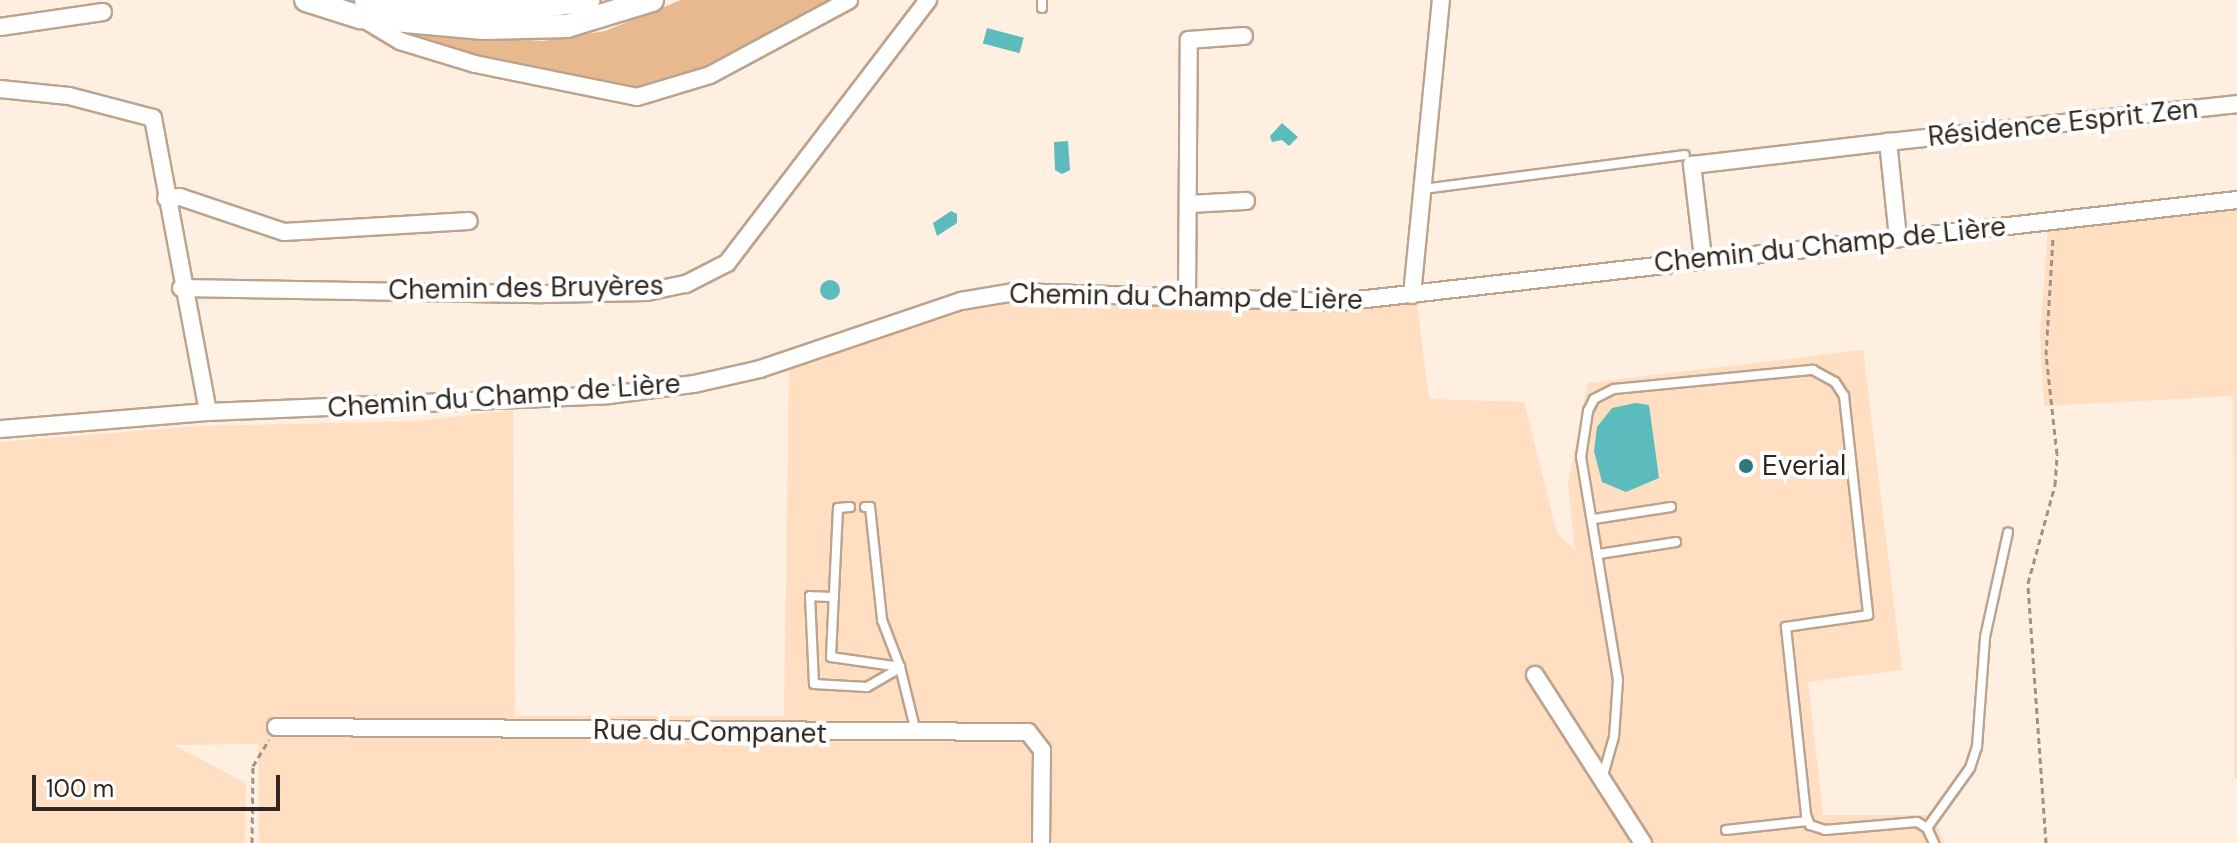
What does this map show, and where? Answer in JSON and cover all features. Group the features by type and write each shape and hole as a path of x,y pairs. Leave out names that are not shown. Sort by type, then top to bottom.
{"main road":[{"path":"363,9 522,9 588,0"},
{"path":"324,2 363,9 412,25 567,26 652,0"}],"street":[{"path":"363,9 400,41 475,64 637,97 710,75 849,0"},
{"name":"Chemin des Bruyères","path":"181,288 542,294 647,292 686,284 727,263 928,0"},
{"path":"1412,295 1441,0"},
{"path":"0,27 103,12"},
{"path":"1187,295 1189,40 1244,36"},
{"path":"0,89 69,96 153,118 181,288 208,412"},
{"name":"Résidence Esprit Zen","path":"1703,258 1692,165 2237,104"},
{"name":"Résidence Esprit Zen","path":"1888,142 1898,238"},
{"path":"166,198 180,197 284,232 469,221"},
{"name":"Chemin du Champ de Lière","path":"0,429 208,412 609,395 760,369 961,301 1014,292 1340,302 1703,258 2237,200"},
{"path":"1188,204 1246,201"},
{"path":"1535,675 1643,843"},
{"name":"Rue du Companet","path":"276,727 1028,732 1042,750 1041,843"}],"lane":[{"path":"324,2 364,9 498,20 565,17 628,0"},
{"path":"1423,189 1685,155"},
{"path":"1602,779 1614,737 1618,680 1594,519 1581,457 1588,411 1605,392 1813,370 1835,382 1844,396 1868,615 1786,627 1808,821"},
{"path":"850,507 838,508 831,657 900,667"},
{"path":"865,507 870,507 882,620 900,667 916,733"},
{"path":"1594,519 1671,507"},
{"path":"1927,828 1970,768 1977,747 1985,637 2008,532"},
{"path":"1599,554 1676,542"},
{"path":"834,597 810,596 814,684 867,687 900,667"},
{"path":"1726,830 1808,821 1825,830 1905,821 1927,828 1934,843"}],"path":[{"path":"2046,843 2028,583 2055,485 2057,454 2046,355 2054,220"},
{"path":"252,843 253,766 276,727"}],"shaded area":[{"path":"681,0 830,0 692,75 636,90 467,55 396,31 543,41 605,31"},
{"path":"2237,210 2237,778 2234,778 2233,396 2044,406 2040,335 2048,229"},
{"path":"1416,297 1429,399 1524,402 1557,533 1575,550 1568,484 1588,383 1863,350 1902,670 1808,682 1823,815 1931,815 1945,843 259,843 258,744 174,745 246,783 245,843 0,843 0,442 200,426 420,421 513,410 515,716 784,716 789,366 993,303 1263,310"}],"water":[{"path":"987,28 1024,38 1020,53 983,43"},
{"path":"1282,123 1298,137 1289,146 1282,140 1272,142 1270,136"},
{"path":"1068,141 1070,170 1062,174 1055,170 1054,142"},
{"path":"951,211 957,214 957,223 937,236 933,223"},
{"path":"830,280 837,283 840,290 837,297 830,300 823,297 820,290 823,283"},
{"path":"1636,403 1649,405 1659,478 1626,492 1602,482 1594,451 1597,427 1612,408"}],"place":[{"name":"Everial","path":"1746,466"}]}
